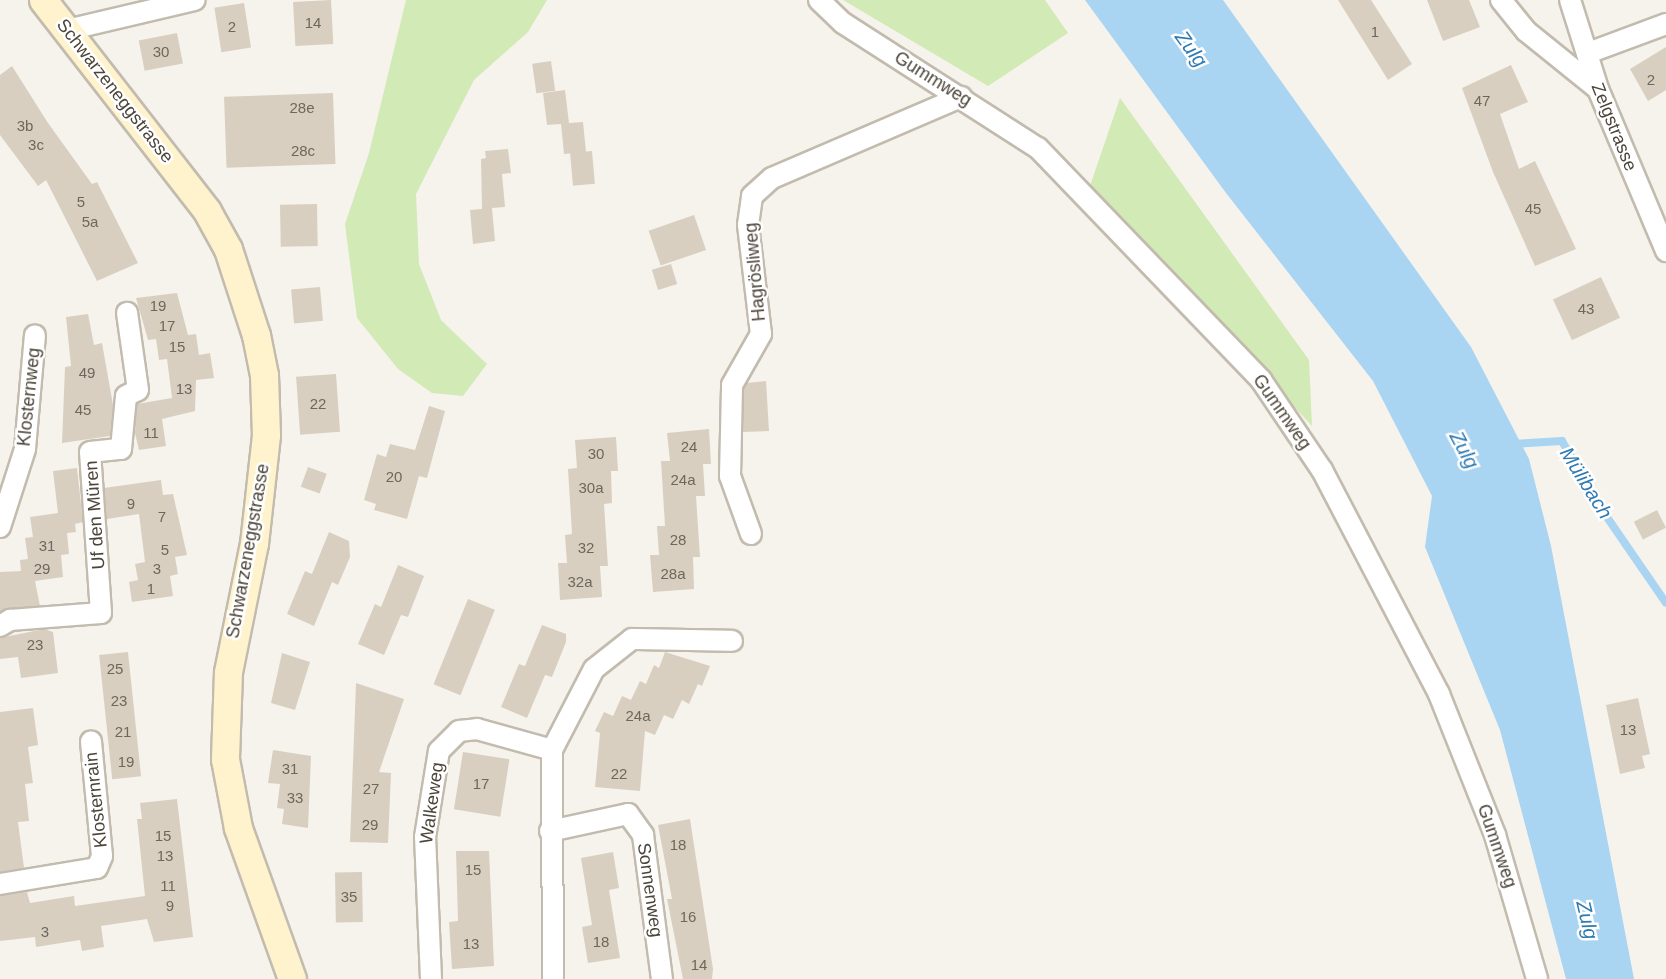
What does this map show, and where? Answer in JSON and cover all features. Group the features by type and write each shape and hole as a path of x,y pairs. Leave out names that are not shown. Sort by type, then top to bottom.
{"main road":[{"name":"Schwarzeneggstrasse","path":"43,0 207,212 228,249 256,335 264,375 266,435 255,532 228,672 225,759 238,828 292,979"}],"street":[{"path":"67,30 195,0"},
{"name":"Gummweg","path":"819,0 843,22 1038,148 1169,281 1261,380 1322,470 1439,694 1495,835 1537,979"},
{"path":"1501,0 1527,31 1598,89"},
{"name":"Zelgstrasse","path":"1570,0 1598,89 1666,251"},
{"path":"1588,53 1666,24"},
{"name":"Hagrösliweg","path":"751,534 730,476 732,385 761,334 748,225 752,196 772,178 962,97"},
{"name":"Uf den Müren","path":"0,626 9,620 101,613 90,452 121,449 126,396 138,390 127,312"},
{"name":"Klosternweg","path":"0,527 25,449 35,335"},
{"path":"553,979 550,831 552,750 594,669 632,639 732,641"},
{"name":"Walkeweg","path":"431,979 425,837 439,751 459,731 477,729 552,750"},
{"name":"Klosternrain","path":"0,884 97,868 102,856 91,742"},
{"name":"Sonnenweg","path":"550,831 628,814 643,835 662,979"}],"green space":[{"path":"406,0 547,0 528,32 474,80 416,194 419,264 441,320 487,364 463,396 432,393 398,369 357,318 345,224 369,153"},
{"path":"843,0 1045,0 1068,33 988,86"},
{"path":"1120,98 1309,360 1312,426 1090,186"}],"water":[{"name":"Zulg","path":"1085,0 1223,0 1471,347 1529,459 1551,546 1634,979 1566,979 1500,730 1425,547 1432,496 1373,381 1226,193"}],"building":[{"path":"331,0 333,44 295,46 293,2"},
{"path":"1338,0 1371,0 1412,64 1388,80"},
{"path":"1427,0 1469,0 1480,27 1443,41"},
{"path":"244,3 251,47 221,52 214,8"},
{"path":"177,33 183,63 145,71 139,40"},
{"path":"1666,47 1666,90 1648,101 1630,69"},
{"path":"551,61 555,91 536,93 532,64"},
{"path":"1511,65 1528,102 1500,114 1519,169 1535,161 1576,249 1535,266 1493,172 1462,88"},
{"path":"12,66 48,123 92,184 97,182 138,263 97,281 46,180 38,186 0,135 0,75"},
{"path":"565,90 569,123 583,122 586,152 564,154 561,124 547,125 543,93"},
{"path":"333,93 335,164 227,168 224,97"},
{"path":"508,149 511,173 502,174 505,207 492,208 495,241 473,244 470,210 482,209 481,159 486,158 485,151"},
{"path":"592,151 595,184 573,186 570,153"},
{"path":"317,204 318,246 281,247 280,205"},
{"path":"694,215 706,250 661,266 649,231"},
{"path":"671,264 677,284 658,290 652,270"},
{"path":"1601,277 1620,318 1572,340 1553,299"},
{"path":"320,287 323,321 294,323 291,290"},
{"path":"177,293 188,335 196,334 199,355 210,353 214,378 196,380 195,411 162,419 166,446 139,450 135,433 137,404 172,398 167,359 159,360 156,339 148,340 136,298"},
{"path":"88,314 94,345 102,343 113,405 110,436 62,443 65,367 71,366 66,317"},
{"path":"336,374 340,432 300,435 296,377"},
{"path":"766,381 769,431 743,432 744,388 747,383"},
{"path":"429,406 445,411 427,478 419,476 407,519 374,510 376,504 364,500 377,454 386,457 390,444 415,450"},
{"path":"709,429 711,464 703,464 705,496 696,496 700,557 693,557 694,589 653,592 650,555 659,555 657,526 665,526 661,461 670,461 667,433"},
{"path":"616,437 618,471 611,471 612,503 604,504 608,566 600,566 602,597 560,600 558,563 567,563 565,535 572,534 568,469 577,468 575,440"},
{"path":"308,467 327,474 320,494 301,487"},
{"path":"77,468 83,522 75,524 76,532 67,533 69,554 61,555 63,577 35,581 40,606 0,612 0,572 21,571 20,560 28,559 25,538 33,537 30,517 58,513 53,471"},
{"path":"161,480 163,495 173,494 187,555 175,557 178,574 170,576 173,596 132,602 129,582 138,580 135,564 145,562 139,514 107,519 104,488"},
{"path":"1657,510 1666,528 1643,540 1634,522"},
{"path":"329,532 349,541 350,557 338,585 332,582 314,626 287,614 305,571 312,574"},
{"path":"398,565 424,576 408,617 401,615 384,655 358,644 375,604 381,607"},
{"path":"468,599 495,610 460,695 434,684"},
{"path":"542,625 566,634 566,642 552,677 545,675 527,718 501,707 519,664 525,666"},
{"path":"44,629 53,632 58,673 21,678 18,657 0,659 0,638"},
{"path":"128,652 141,776 112,779 99,655"},
{"path":"665,652 710,666 702,686 698,684 689,704 682,700 673,719 664,715 655,735 645,731 640,791 595,787 600,733 595,731 604,712 613,716 622,696 631,700 640,681 646,684 654,665 659,668"},
{"path":"282,653 310,662 295,710 271,703"},
{"path":"356,683 404,699 379,772 391,773 388,843 350,842"},
{"path":"1638,698 1650,754 1642,756 1645,768 1620,774 1606,705"},
{"path":"33,708 38,745 28,747 33,783 25,784 29,821 18,822 24,868 0,872 0,712"},
{"path":"273,750 311,756 308,828 282,824 284,809 277,808 280,784 268,783"},
{"path":"463,752 509,759 500,817 454,809"},
{"path":"177,799 193,937 154,942 147,919 101,926 104,947 82,951 80,940 36,947 35,937 0,941 0,896 27,892 30,903 74,896 75,906 145,896 137,819 142,819 140,803"},
{"path":"690,819 713,969 712,979 683,979 667,899 672,899 658,825"},
{"path":"456,851 489,851 494,966 452,969 449,922 458,921"},
{"path":"613,852 619,888 609,890 620,958 588,963 582,927 592,925 581,858"},
{"path":"335,872 362,872 363,922 336,922"}],"waterway":[{"name":"Mülibach","path":"1512,444 1562,441 1600,507 1666,603"}]}
